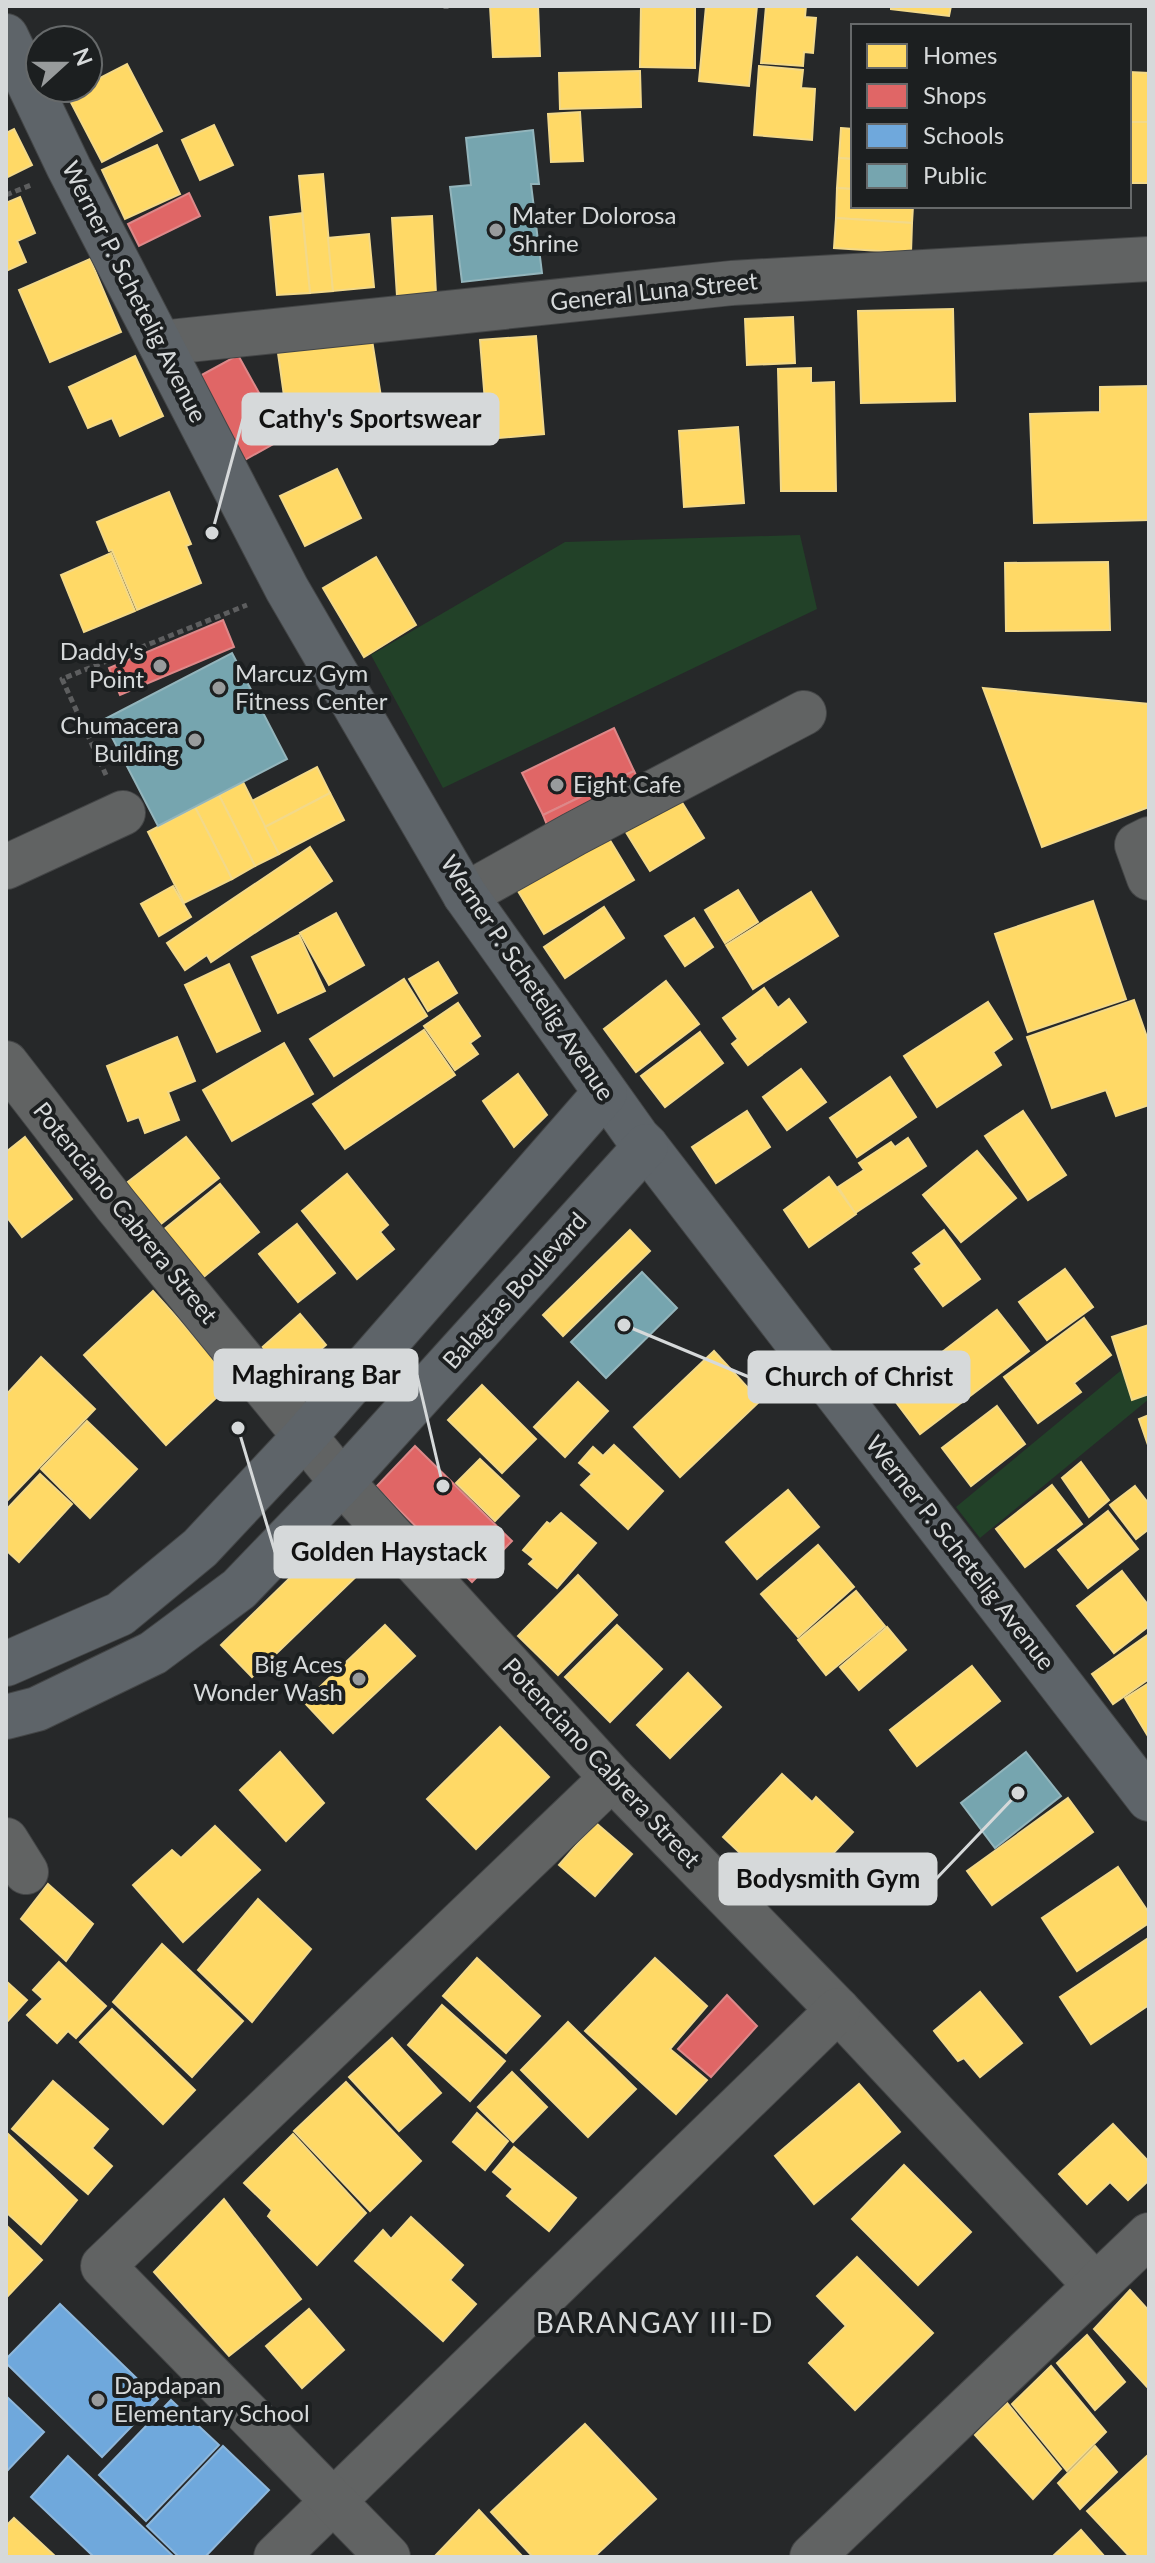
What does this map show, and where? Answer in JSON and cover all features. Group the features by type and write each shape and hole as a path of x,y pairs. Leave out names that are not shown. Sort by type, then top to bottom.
{"main road":[{"name":"Werner P. Schetelig Avenue","path":"6,36 69,168 287,589 465,895 605,1093 1149,1799"},
{"path":"6,1664 120,1614 200,1548 305,1436 605,1093"},
{"name":"Balagtas Boulevard","path":"6,1717 37,1709 153,1653 239,1589 342,1482 646,1146"}],"street":[{"name":"General Luna Street","path":"160,343 732,283 1149,259"},
{"path":"465,895 804,713"},
{"path":"6,867 123,813"},
{"path":"1149,839 1137,845 1149,878"},
{"name":"Potenciano Cabrera Street","path":"6,1063 115,1204 342,1482 612,1778 838,2010 1095,2285"},
{"path":"388,2557 103,2266 612,1778"},
{"path":"276,2557 838,2010"},
{"path":"812,2557 1149,2235"}],"path":[{"path":"123,813 62,679 214,618"}],"green space":[{"path":"800,535 817,609 443,788 371,655 565,542"},
{"path":"1136,1358 1149,1399 980,1538 956,1507"}],"building: Homes":[{"path":"490,6 538,6 540,56 493,57"},
{"path":"641,6 695,6 695,68 640,67"},
{"path":"706,6 757,6 749,86 699,81"},
{"path":"766,6 806,6 805,17 816,18 813,53 804,52 803,66 761,63"},
{"path":"891,6 951,6 949,16 891,9"},
{"path":"127,64 162,131 102,162 72,104 104,104 104,76"},
{"path":"759,66 803,70 801,88 815,89 812,140 754,135"},
{"path":"640,71 641,107 560,109 559,73"},
{"path":"1131,72 1149,73 1149,122 1131,122"},
{"path":"580,112 583,161 551,162 548,114"},
{"path":"1131,122 1149,122 1149,183 1131,183"},
{"path":"214,125 233,165 200,180 182,140"},
{"path":"841,128 851,129 851,159 839,158"},
{"path":"14,129 32,165 6,178 6,133"},
{"path":"157,145 180,194 125,219 102,170"},
{"path":"839,158 851,159 851,189 837,188"},
{"path":"323,174 333,291 310,293 299,176"},
{"path":"837,188 851,189 851,208 913,208 912,223 836,218"},
{"path":"20,197 35,233 17,241 26,262 6,271 6,203"},
{"path":"302,213 310,293 277,295 270,217"},
{"path":"432,216 436,294 397,296 392,218"},
{"path":"836,218 912,223 911,253 834,248"},
{"path":"369,234 374,287 333,291 328,238"},
{"path":"90,259 121,332 50,362 19,290"},
{"path":"953,309 955,401 861,403 858,311"},
{"path":"793,317 795,363 747,365 745,319"},
{"path":"536,336 544,434 488,439 480,340"},
{"path":"372,340 381,397 286,410 278,353"},
{"path":"135,356 163,416 120,436 112,418 88,428 69,387"},
{"path":"811,368 811,383 834,382 836,491 781,491 778,369"},
{"path":"1149,386 1149,520 1034,523 1030,414 1100,412 1100,387"},
{"path":"738,427 744,503 684,507 679,431"},
{"path":"337,469 361,518 305,546 280,496"},
{"path":"169,492 191,544 186,546 201,583 137,610 97,522"},
{"path":"111,553 135,611 84,632 61,575"},
{"path":"376,557 416,625 364,657 323,588"},
{"path":"1108,562 1110,630 1006,631 1005,563"},
{"path":"983,688 1149,704 1149,807 1042,847"},
{"path":"317,767 330,793 265,827 252,801"},
{"path":"243,782 279,854 255,866 219,795"},
{"path":"330,793 344,820 279,854 265,827"},
{"path":"219,795 255,866 232,879 195,807"},
{"path":"678,796 704,838 650,871 624,829"},
{"path":"195,807 232,879 184,903 148,832"},
{"path":"608,837 634,880 544,934 518,891"},
{"path":"310,847 332,881 211,962 207,955 185,970 167,943"},
{"path":"173,886 191,917 159,936 141,904"},
{"path":"738,890 758,922 725,943 705,910"},
{"path":"811,892 838,936 753,989 726,945"},
{"path":"1093,901 1126,999 1028,1032 995,934"},
{"path":"604,907 624,938 565,978 544,947"},
{"path":"336,913 364,965 329,985 300,933"},
{"path":"694,918 713,947 685,966 665,936"},
{"path":"299,935 325,991 278,1013 252,957"},
{"path":"438,962 457,993 428,1011 409,979"},
{"path":"229,964 260,1031 217,1052 185,985"},
{"path":"404,979 427,1016 334,1076 310,1039"},
{"path":"666,981 699,1024 636,1072 604,1029"},
{"path":"764,988 778,1008 789,999 806,1022 748,1065 732,1044 738,1039 723,1018"},
{"path":"1134,1000 1149,1043 1149,1105 1116,1116 1106,1090 1052,1108 1027,1037"},
{"path":"988,1002 1012,1039 993,1052 1001,1065 937,1107 904,1056"},
{"path":"458,1003 480,1036 470,1043 478,1054 455,1070 424,1026"},
{"path":"424,1030 455,1075 345,1149 313,1104"},
{"path":"700,1032 723,1063 665,1107 641,1076"},
{"path":"177,1037 195,1081 168,1092 179,1120 145,1133 139,1117 128,1121 107,1066"},
{"path":"284,1043 313,1094 232,1141 203,1090"},
{"path":"801,1069 826,1102 787,1130 763,1097"},
{"path":"518,1074 547,1115 514,1147 483,1101"},
{"path":"890,1077 916,1117 857,1157 830,1118"},
{"path":"747,1111 770,1147 716,1183 692,1147"},
{"path":"1023,1111 1066,1175 1028,1200 985,1136"},
{"path":"25,1137 72,1199 22,1237 6,1216 6,1152"},
{"path":"186,1137 219,1178 157,1227 124,1185"},
{"path":"908,1138 926,1166 855,1213 838,1187 864,1170 859,1163 891,1142 895,1147"},
{"path":"977,1151 1016,1198 961,1242 923,1195"},
{"path":"347,1174 388,1225 380,1232 394,1249 357,1279 302,1211"},
{"path":"829,1177 856,1214 809,1247 784,1210"},
{"path":"220,1184 259,1232 201,1279 162,1231"},
{"path":"297,1224 335,1273 298,1302 259,1254"},
{"path":"630,1230 650,1251 563,1336 543,1315"},
{"path":"944,1230 980,1279 943,1306 915,1269 922,1264 913,1253"},
{"path":"1065,1269 1093,1307 1047,1340 1019,1302"},
{"path":"153,1291 234,1381 166,1445 84,1355"},
{"path":"997,1310 1029,1351 920,1434 889,1393"},
{"path":"300,1314 326,1345 284,1381 258,1351"},
{"path":"1084,1318 1111,1355 1074,1383 1081,1392 1038,1423 1004,1377"},
{"path":"1149,1325 1149,1394 1132,1400 1112,1337"},
{"path":"714,1351 760,1401 680,1477 634,1427"},
{"path":"41,1357 95,1409 6,1502 6,1395"},
{"path":"578,1382 608,1411 565,1457 534,1427"},
{"path":"482,1385 536,1439 502,1473 448,1420"},
{"path":"997,1406 1025,1444 971,1486 942,1448"},
{"path":"1149,1415 1149,1448 1139,1419"},
{"path":"87,1421 137,1469 90,1518 41,1469"},
{"path":"614,1445 663,1491 628,1529 581,1485 592,1474 579,1463 593,1447 603,1456"},
{"path":"480,1459 519,1496 495,1521 456,1483"},
{"path":"1081,1462 1109,1500 1089,1517 1062,1478"},
{"path":"40,1474 72,1504 19,1562 6,1550 6,1510"},
{"path":"1052,1485 1082,1524 1025,1567 996,1529"},
{"path":"1135,1486 1149,1504 1149,1529 1136,1539 1110,1505"},
{"path":"788,1490 819,1527 757,1579 726,1542"},
{"path":"1108,1511 1138,1549 1088,1588 1058,1550"},
{"path":"561,1513 596,1543 557,1588 529,1564 534,1559 523,1550 547,1522 550,1524"},
{"path":"333,1536 365,1568 252,1677 221,1645"},
{"path":"818,1545 854,1587 798,1637 761,1594"},
{"path":"1122,1571 1149,1606 1149,1626 1114,1653 1077,1606"},
{"path":"578,1575 617,1615 558,1675 518,1636"},
{"path":"856,1591 885,1626 826,1675 798,1640"},
{"name":"Big Aces Wonder Wash","path":"385,1625 415,1656 333,1733 304,1702"},
{"path":"617,1625 662,1669 610,1722 565,1677"},
{"path":"887,1627 906,1650 859,1690 840,1667"},
{"path":"1149,1634 1149,1679 1113,1704 1092,1674"},
{"path":"972,1666 1000,1701 917,1766 890,1730"},
{"path":"688,1673 721,1707 670,1758 637,1725"},
{"path":"1149,1683 1149,1738 1125,1698"},
{"path":"500,1727 549,1777 476,1849 427,1799"},
{"path":"280,1752 324,1803 286,1841 240,1790"},
{"path":"782,1774 812,1802 816,1797 853,1832 790,1900 723,1837"},
{"path":"1068,1798 1093,1832 992,1905 967,1871"},
{"path":"596,1823 632,1854 595,1896 559,1865"},
{"path":"215,1826 260,1870 183,1942 133,1885 172,1850 181,1858"},
{"path":"1118,1867 1149,1913 1149,1923 1077,1971 1042,1918"},
{"path":"48,1884 93,1924 66,1961 21,1919"},
{"path":"258,1899 311,1949 252,2022 198,1970"},
{"path":"1147,1939 1149,2005 1091,2044 1060,1997"},
{"path":"162,1944 243,2021 192,2077 113,2002"},
{"path":"477,1958 540,2016 506,2053 443,1996"},
{"path":"655,1958 707,2006 670,2049 707,2080 676,2114 585,2031"},
{"path":"59,1962 106,2006 76,2038 68,2031 57,2043 27,2015 43,1999 33,1990"},
{"path":"6,1981 27,2000 6,2023"},
{"path":"980,1992 1022,2043 980,2077 964,2058 958,2061 934,2031"},
{"path":"442,2005 505,2061 470,2101 408,2045"},
{"path":"112,2009 195,2090 163,2124 80,2042"},
{"path":"568,2022 636,2089 588,2137 521,2070"},
{"path":"392,2038 441,2093 399,2131 349,2077"},
{"path":"512,2072 547,2107 513,2142 478,2107"},
{"path":"53,2081 108,2129 92,2148 112,2166 88,2194 12,2129"},
{"path":"346,2082 421,2161 370,2211 294,2131"},
{"path":"859,2084 900,2132 814,2204 775,2156"},
{"path":"477,2113 508,2141 485,2170 453,2142"},
{"path":"1113,2124 1149,2162 1149,2180 1128,2200 1110,2182 1087,2204 1059,2174"},
{"path":"6,2132 77,2200 41,2244 6,2212"},
{"path":"293,2134 366,2213 317,2265 268,2216 272,2210 244,2183"},
{"path":"514,2147 576,2198 549,2231 507,2196 513,2189 493,2172"},
{"path":"904,2165 971,2232 918,2285 852,2219"},
{"path":"224,2199 301,2299 229,2356 154,2272"},
{"path":"411,2217 463,2265 450,2280 476,2304 443,2341 355,2261 383,2230 391,2239"},
{"path":"6,2225 42,2260 6,2298"},
{"path":"857,2257 933,2333 855,2410 809,2363 846,2326 817,2296"},
{"path":"1130,2290 1149,2311 1148,2388 1094,2329"},
{"path":"309,2309 344,2350 302,2388 266,2346"},
{"path":"1087,2335 1125,2382 1095,2410 1057,2363"},
{"path":"1051,2366 1106,2432 1067,2471 1012,2404"},
{"path":"1007,2403 1061,2469 1033,2499 975,2435"},
{"path":"585,2424 656,2499 594,2557 533,2557 491,2512"},
{"path":"1095,2446 1117,2472 1080,2509 1058,2483"},
{"path":"1149,2454 1149,2557 1130,2557 1087,2511"},
{"path":"479,2510 523,2557 434,2557"},
{"path":"14,2518 56,2557 6,2557 6,2526"},
{"path":"1081,2530 1105,2557 1052,2557"}],"building: Shops":[{"path":"189,193 200,216 139,246 128,224"},
{"path":"238,355 284,438 243,461 198,377"},
{"path":"223,620 234,647 120,695 109,668"},
{"path":"614,728 634,771 543,815 522,773"},
{"path":"634,771 639,781 547,825 543,815"},
{"path":"415,1446 512,1541 472,1582 376,1487"},
{"path":"727,1995 757,2026 711,2077 678,2049"}],"building: Schools":[{"path":"60,2304 158,2399 102,2457 6,2363 6,2359"},
{"path":"6,2396 44,2432 6,2472"},
{"path":"171,2400 219,2445 146,2521 99,2475"},
{"path":"223,2446 269,2490 205,2557 179,2557 147,2526"},
{"path":"68,2456 174,2557 94,2557 31,2497"}],"building: Public":[{"name":"Mater Dolorosa Shrine","path":"533,130 539,184 531,184 542,273 462,282 450,187 471,185 466,138"},
{"name":"Chumacera Building","path":"232,653 287,759 158,826 103,720"},
{"path":"642,1272 677,1308 606,1378 571,1342"},
{"path":"1026,1752 1061,1796 995,1848 961,1803"}],"place":[{"name":"Mater Dolorosa Shrine","path":"496,230"},
{"name":"Cathy's Sportswear","path":"212,533"},
{"name":"Daddy's Point","path":"160,666"},
{"name":"Marcuz Gym Fitness Center","path":"219,688"},
{"name":"Chumacera Building","path":"195,740"},
{"name":"Eight Cafe","path":"557,785"},
{"name":"Church of Christ","path":"624,1325"},
{"name":"Golden Haystack","path":"238,1428"},
{"name":"Maghirang Bar","path":"443,1486"},
{"name":"Big Aces Wonder Wash","path":"359,1679"},
{"name":"Bodysmith Gym","path":"1018,1793"},
{"name":"Dapdapan Elementary School","path":"98,2400"}],"district":[{"name":"BARANGAY III-D","path":"655,2323"}]}
